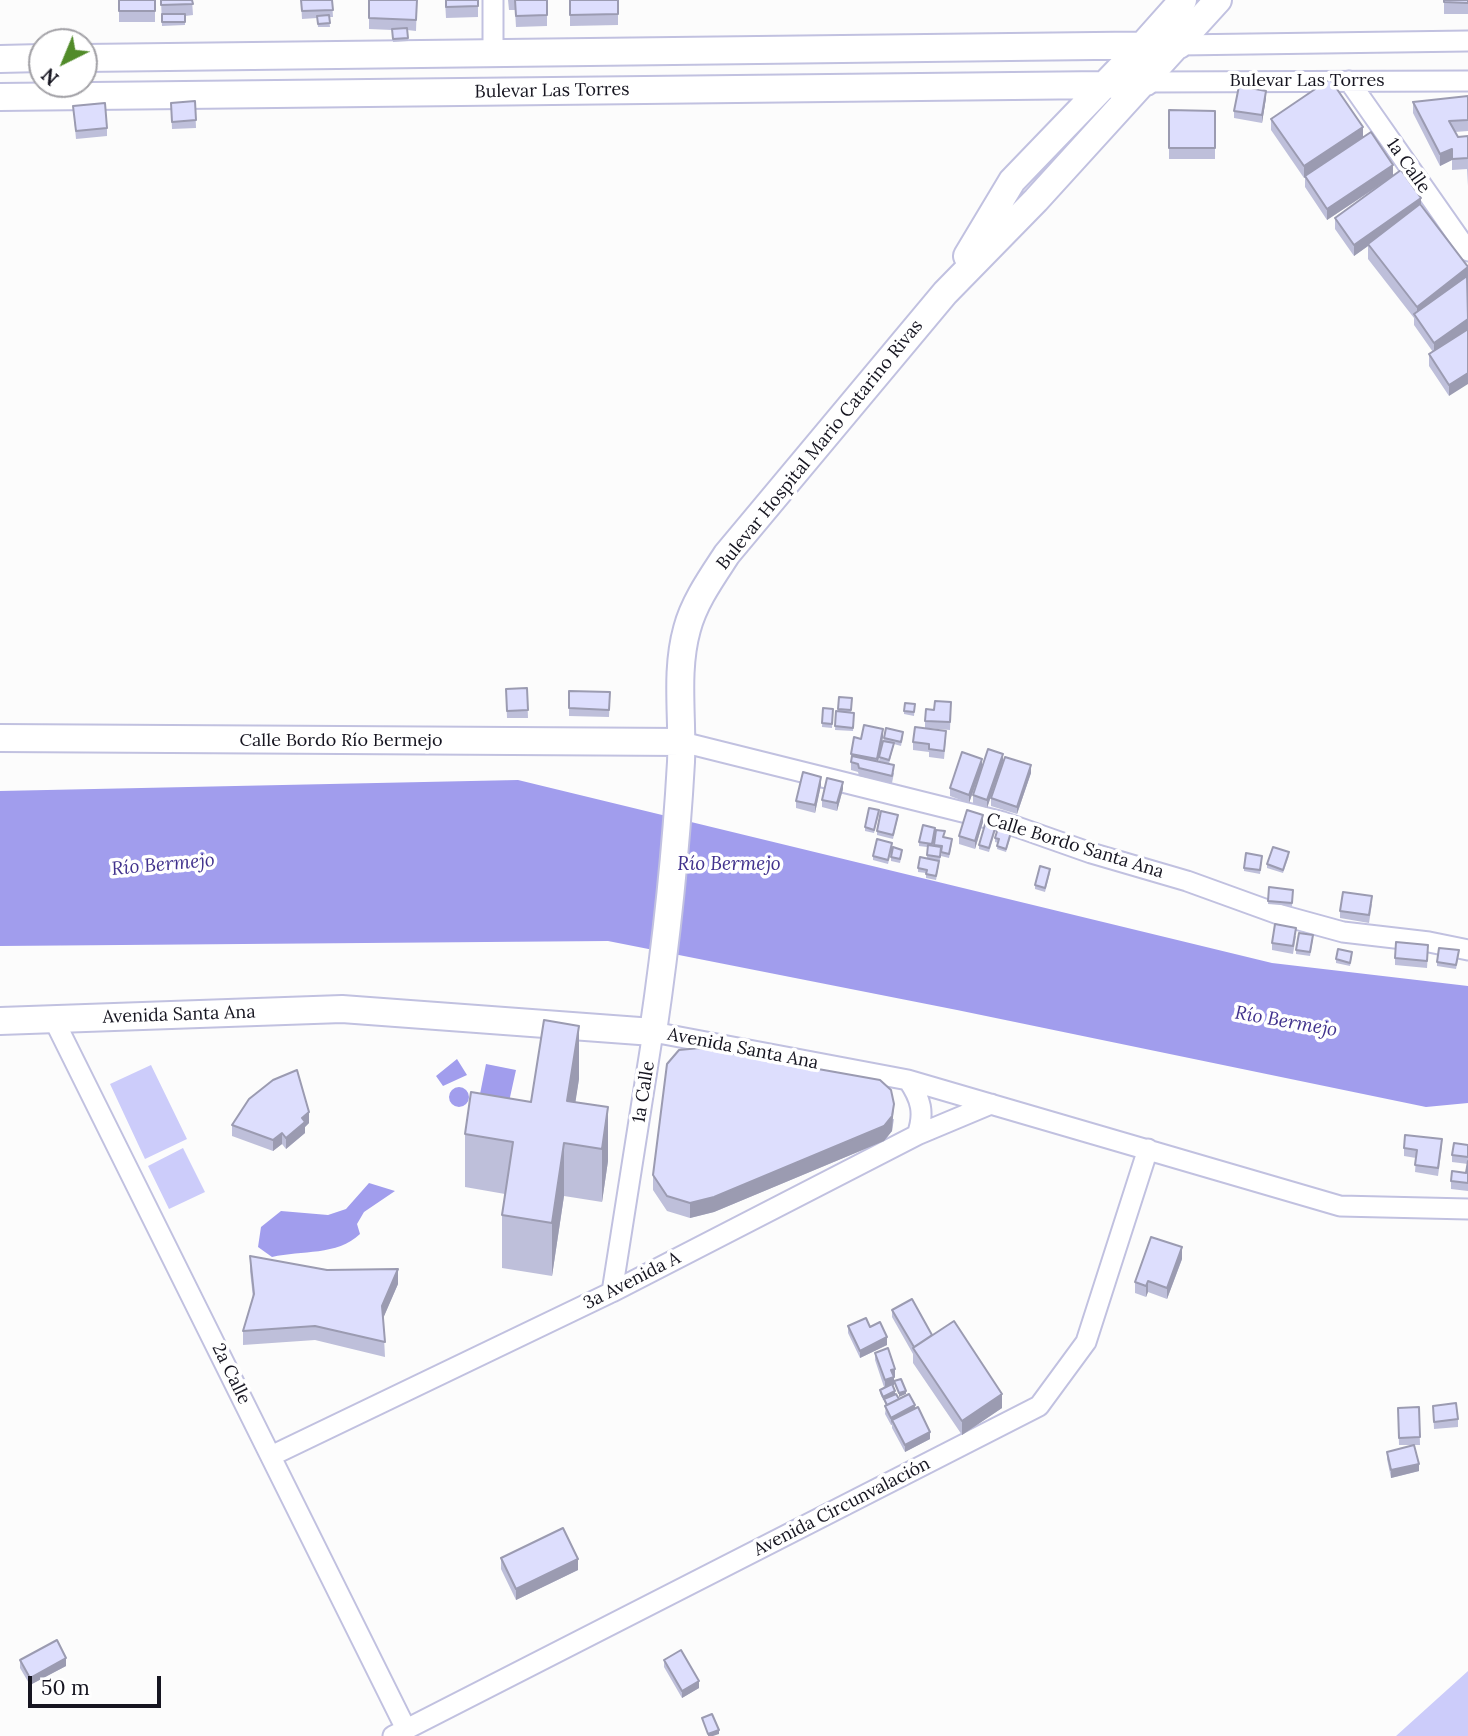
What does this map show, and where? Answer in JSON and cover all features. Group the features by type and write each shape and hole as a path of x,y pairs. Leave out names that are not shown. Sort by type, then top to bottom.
{"main road":[{"name":"Bulevar Hospital Mario Catarino Rivas","path":"945,293 1012,181 1183,0"},
{"name":"Bulevar Hospital Mario Catarino Rivas","path":"677,807 682,742 680,673 687,628 702,593 727,554 945,293 1146,82 1218,0"},
{"path":"98,58 1179,45"},
{"path":"0,59 28,58"},
{"name":"Bulevar Las Torres","path":"0,97 1105,85 1146,82"},
{"name":"Calle Bordo Río Bermejo","path":"0,738 682,742"},
{"name":"1a Calle","path":"653,1032 662,972 677,807"},
{"name":"Avenida Santa Ana","path":"0,1021 342,1009 653,1032"}],"street":[{"path":"493,0 493,54"},
{"name":"Bulevar Las Torres","path":"1179,45 1468,41"},
{"name":"1a Calle","path":"1349,81 1468,251"},
{"name":"Bulevar Las Torres","path":"1146,82 1468,81"},
{"name":"Calle Bordo Santa Ana","path":"682,742 1003,822 1091,853 1187,881 1282,915 1343,932 1429,942 1468,950"},
{"name":"2a Calle","path":"54,1020 271,1456 399,1733"},
{"name":"1a Calle","path":"612,1292 653,1032"},
{"name":"Avenida Santa Ana","path":"653,1032 908,1080 1340,1206 1468,1209"},
{"path":"908,1080 920,1098 922,1121 917,1135"},
{"name":"3a Avenida A","path":"271,1456 612,1292 917,1135 991,1104"},
{"name":"Avenida Circunvalación","path":"399,1733 1039,1406 1086,1342 1148,1149"}],"shaded area":[{"path":"151,1065 187,1139 145,1159 110,1084"},
{"path":"183,1148 205,1192 169,1209 148,1166"},
{"path":"1468,1671 1468,1736 1396,1736"}],"water":[{"name":"Río Bermejo","path":"518,780 1272,963 1468,986 1468,1103 1426,1107 608,941 0,946 0,791"},
{"path":"457,1059 467,1075 443,1086 436,1076"},
{"path":"486,1064 516,1070 505,1120 476,1114"},
{"path":"459,1087 466,1090 469,1097 466,1104 459,1107 452,1104 449,1097 452,1090"},
{"path":"369,1183 395,1191 364,1212 357,1224 360,1234 351,1241 330,1249 272,1257 258,1247 261,1227 281,1211 328,1215 346,1209"}],"building":[{"path":"119,0 155,0 155,11 119,11"},
{"path":"161,0 192,0 193,4 161,5"},
{"path":"301,0 332,0 333,10 302,11"},
{"path":"369,0 417,0 416,20 369,18"},
{"path":"446,0 478,0 478,6 446,7"},
{"path":"515,0 547,0 547,15 516,16"},
{"path":"570,0 618,0 618,14 570,15"},
{"path":"1468,0 1468,3 1444,2"},
{"path":"162,14 185,14 185,22 162,22"},
{"path":"329,15 330,23 318,24 317,16"},
{"path":"407,28 408,38 393,39 392,29"},
{"path":"1330,79 1363,127 1304,166 1271,119"},
{"path":"1239,86 1266,91 1262,115 1234,111"},
{"path":"1468,96 1468,120 1449,121 1458,137 1468,136 1468,158 1452,159 1452,149 1440,154 1413,102"},
{"path":"195,101 196,120 172,122 171,103"},
{"path":"105,103 107,128 76,131 73,106"},
{"path":"1169,110 1215,111 1215,148 1169,148"},
{"path":"1371,132 1393,165 1327,209 1305,176"},
{"path":"1401,170 1421,198 1354,245 1335,218"},
{"path":"1420,204 1468,267 1417,307 1368,244"},
{"path":"1467,276 1468,319 1434,343 1414,314"},
{"path":"1468,329 1468,373 1449,385 1429,354"},
{"path":"527,688 528,710 507,711 506,689"},
{"path":"569,691 610,692 609,710 569,708"},
{"path":"839,697 852,698 851,710 838,709"},
{"path":"935,701 951,702 950,722 925,721 926,709 934,710"},
{"path":"905,703 915,704 914,712 904,711"},
{"path":"823,708 833,709 832,724 822,723"},
{"path":"836,711 854,713 853,728 835,726"},
{"path":"864,725 883,729 877,759 851,754 854,737 861,739"},
{"path":"915,727 946,731 944,751 929,749 929,744 913,742"},
{"path":"886,728 903,732 901,742 884,738"},
{"path":"883,741 894,743 889,760 879,757"},
{"path":"988,749 1003,754 987,800 973,795"},
{"path":"962,752 982,759 969,795 950,788"},
{"path":"852,756 894,765 892,776 859,768 858,764 851,762"},
{"path":"1005,757 1031,765 1017,807 991,798"},
{"path":"803,772 821,777 815,805 796,801"},
{"path":"827,778 843,782 837,803 822,800"},
{"path":"869,808 879,810 874,830 865,827"},
{"path":"967,810 983,815 975,841 959,836"},
{"path":"881,811 898,815 893,835 877,831"},
{"path":"986,821 996,825 989,848 979,845"},
{"path":"923,825 935,828 932,844 919,842"},
{"path":"998,828 1011,832 1006,849 997,846 999,839 995,838"},
{"path":"936,830 945,831 943,837 952,839 949,854 941,852 942,846 934,845"},
{"path":"877,839 892,843 888,860 873,856"},
{"path":"928,845 941,847 940,857 927,855"},
{"path":"893,847 902,850 900,859 891,857"},
{"path":"1273,847 1289,852 1283,870 1267,864"},
{"path":"1246,853 1262,856 1260,870 1244,868"},
{"path":"920,857 939,861 936,876 926,874 927,870 918,868"},
{"path":"1040,866 1050,869 1045,888 1035,885"},
{"path":"1269,887 1293,890 1292,903 1268,901"},
{"path":"1343,892 1372,896 1369,915 1340,911"},
{"path":"1275,924 1296,928 1293,946 1272,943"},
{"path":"1299,933 1313,935 1310,952 1296,950"},
{"path":"1396,942 1428,945 1427,961 1395,958"},
{"path":"1439,948 1459,950 1456,965 1437,962"},
{"path":"1338,949 1352,952 1350,963 1336,959"},
{"path":"544,1020 579,1026 567,1101 608,1107 602,1149 564,1143 552,1223 502,1215 513,1142 465,1134 471,1092 531,1102"},
{"path":"700,1048 880,1080 891,1090 894,1104 892,1116 884,1126 714,1197 690,1203 667,1196 653,1175 667,1064 679,1050"},
{"path":"297,1070 309,1112 302,1118 305,1122 286,1138 282,1133 273,1140 232,1125 249,1099 273,1080"},
{"path":"1405,1135 1442,1139 1438,1168 1415,1165 1417,1150 1404,1148"},
{"path":"1454,1143 1468,1145 1468,1157 1452,1155"},
{"path":"1468,1161 1468,1183 1451,1181 1452,1171 1466,1173"},
{"path":"1151,1237 1182,1247 1167,1288 1148,1281 1146,1286 1135,1282"},
{"path":"250,1256 327,1270 398,1269 382,1306 385,1342 315,1326 243,1331 254,1294"},
{"path":"912,1299 932,1335 914,1347 892,1310"},
{"path":"866,1318 870,1327 880,1322 887,1337 860,1351 848,1326"},
{"path":"954,1321 1002,1394 962,1421 913,1348"},
{"path":"888,1348 895,1369 891,1370 894,1377 885,1380 875,1353"},
{"path":"901,1379 906,1391 899,1393 894,1381"},
{"path":"892,1384 895,1391 883,1397 880,1390"},
{"path":"896,1394 899,1399 887,1405 884,1399"},
{"path":"909,1394 915,1405 891,1418 885,1406"},
{"path":"1456,1403 1458,1419 1434,1422 1433,1406"},
{"path":"918,1407 930,1432 905,1445 892,1420"},
{"path":"1419,1407 1420,1437 1399,1438 1398,1408"},
{"path":"1414,1445 1419,1464 1391,1470 1387,1452"},
{"path":"563,1528 578,1559 516,1589 501,1558"},
{"path":"57,1640 66,1658 30,1678 20,1660"},
{"path":"681,1650 699,1681 682,1691 664,1660"},
{"path":"712,1714 719,1730 708,1734 702,1718"}]}
